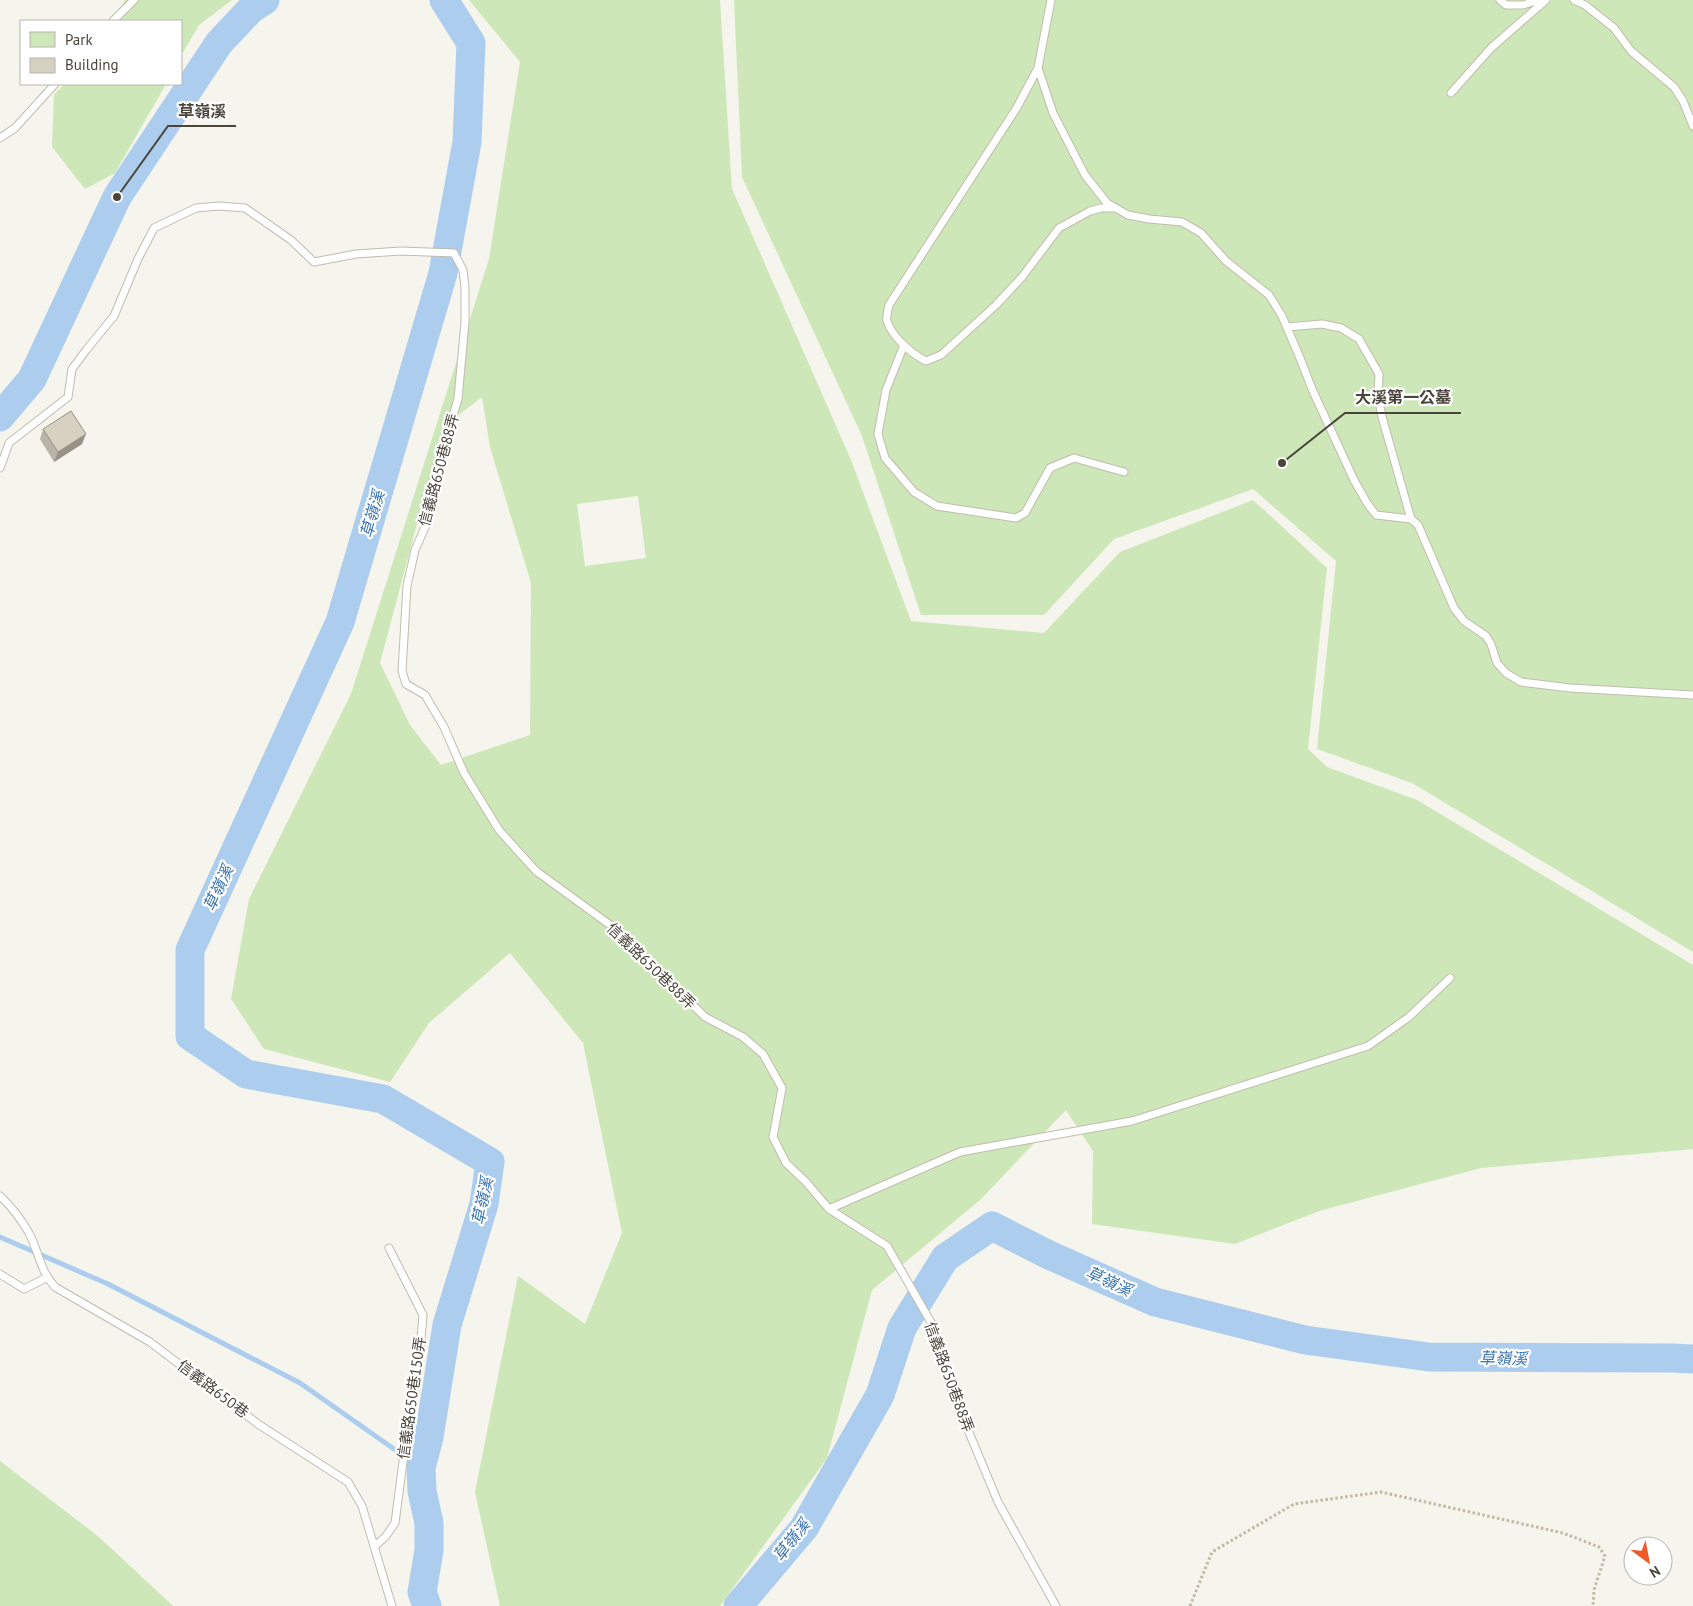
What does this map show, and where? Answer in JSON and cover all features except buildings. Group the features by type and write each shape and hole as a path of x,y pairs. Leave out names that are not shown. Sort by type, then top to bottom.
{"lane":[{"path":"114,20 134,0"},
{"path":"1051,0 1038,68 1016,109 889,305 887,321 898,339 913,355 926,360 940,355 996,306 1022,277 1059,228 1090,211 1101,208 1117,208"},
{"path":"1500,0 1506,6 1522,5 1539,0"},
{"path":"1451,93 1491,48 1546,0"},
{"path":"1574,0 1585,5 1614,28 1631,51 1674,87 1683,101 1693,126"},
{"path":"1038,68 1053,113 1085,175 1107,203 1128,215 1182,222 1201,233 1226,262 1268,295 1286,327 1354,480 1367,503 1376,514 1411,519"},
{"path":"0,138 15,128 54,85"},
{"name":"信義路650巷88弄","path":"0,468 9,443 68,397 72,370 114,316 138,259 154,228 196,208 219,206 245,208 291,240 314,262 356,254 401,251 454,253 463,270 465,288 465,322 458,398 433,480 429,518 415,550 407,586 402,671 406,684 426,695 444,727 464,773 499,830 536,870 617,930 705,1017 743,1037 763,1054 782,1088 773,1136 786,1163 806,1182 829,1209 887,1246 932,1324 953,1394 998,1502 1056,1606"},
{"path":"1286,327 1322,324 1341,328 1358,339 1379,374 1378,396 1382,417 1411,519 1418,526 1454,608 1464,620 1486,636 1497,662 1506,673 1520,682 1570,688 1693,695"},
{"path":"904,345 886,390 878,434 885,458 914,492 937,506 1016,518 1025,513 1050,468 1074,458 1124,472"},
{"path":"829,1209 960,1152 1132,1121 1368,1046 1409,1017 1450,978"},
{"path":"0,1196 15,1210 30,1234 46,1278 24,1289 0,1274"},
{"name":"信義路650巷150弄","path":"374,1547 386,1536 395,1523 420,1350 423,1315 389,1248"},
{"name":"信義路650巷","path":"46,1278 55,1287 150,1342 258,1424 348,1482 362,1506 392,1606"}],"path":[{"path":"1190,1606 1212,1552 1294,1504 1381,1492 1563,1533 1599,1547 1605,1556 1594,1590 1593,1606"}],"green space":[{"path":"125,0 232,0 199,25 182,54 182,20 114,20"},
{"path":"469,0 720,0 732,189 851,460 911,621 1044,633 1120,552 1253,500 1327,568 1308,749 1327,767 1417,800 1693,965 1693,1149 1481,1168 1319,1211 1235,1244 1092,1224 1093,1151 1066,1110 980,1200 872,1290 827,1458 720,1606 500,1606 475,1492 518,1276 585,1324 622,1233 583,1043 510,953 429,1023 390,1082 264,1049 231,999 249,899 351,694 489,259 520,62","holes":["482,397 490,447 531,583 530,735 441,765 410,725 380,663 427,486 456,417","638,496 646,558 585,566 577,504"]},
{"path":"734,0 1693,0 1693,952 1412,783 1317,749 1336,561 1253,489 1114,539 1044,615 921,615 862,436 742,177"},
{"path":"63,85 165,85 115,173 85,189 52,147 54,95"},
{"path":"0,1461 99,1537 173,1606 0,1606"}],"waterway":[{"name":"草嶺溪","path":"0,417 32,379 117,197 219,43 251,9 265,0"},
{"name":"草嶺溪","path":"427,1606 422,1592 429,1550 429,1523 422,1491 421,1468 429,1437 447,1325 484,1204 490,1162 383,1099 246,1074 190,1036 190,950 340,622 443,273 467,142 471,43 444,0"},
{"name":"草嶺溪","path":"738,1606 804,1528 880,1395 902,1328 945,1258 992,1226 1049,1255 1155,1302 1305,1340 1429,1357 1693,1359"},
{"path":"0,1237 108,1284 300,1383 421,1468"}],"place":[{"name":"草嶺溪","path":"117,197"},
{"name":"大溪第一公墓","path":"1282,463"}]}
